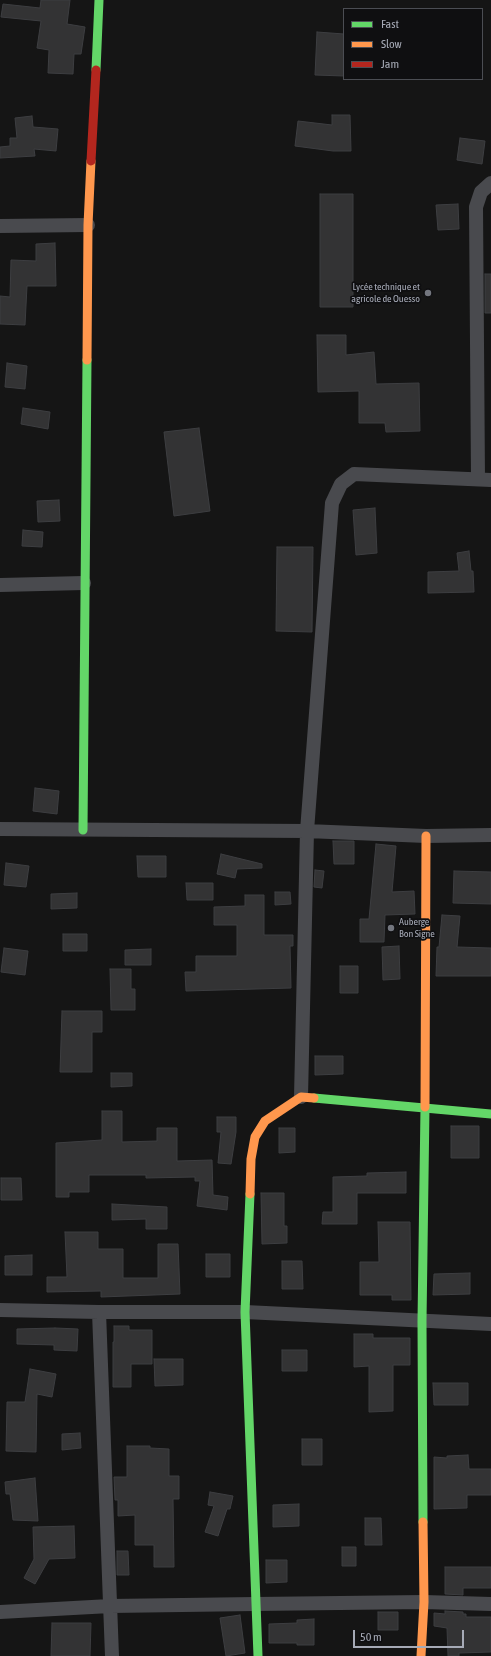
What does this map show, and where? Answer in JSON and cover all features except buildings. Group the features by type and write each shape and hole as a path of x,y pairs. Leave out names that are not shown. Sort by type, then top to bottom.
{"street":[{"path":"83,830 88,225 99,0"},
{"path":"301,1097 307,831 332,503 341,484 354,474 484,480 476,206 482,192 491,183"},
{"path":"0,226 88,225"},
{"path":"0,585 84,583"},
{"path":"0,829 307,831 426,836 491,834"},
{"path":"421,1656 424,1602 422,1321 425,1108 426,836"},
{"path":"258,1656 246,1312 251,1159 255,1137 265,1121 301,1097 491,1114"},
{"path":"0,1310 246,1312 491,1324"},
{"path":"99,1312 112,1656"},
{"path":"0,1612 110,1606 424,1602 491,1604"}],"traffic: fast":[{"path":"96,70 99,0"},
{"path":"83,830 87,360"},
{"path":"314,1098 491,1114"},
{"path":"423,1522 422,1321 425,1107"},
{"path":"250,1194 245,1312 258,1656"}],"traffic: slow":[{"path":"87,360 88,225 91,161"},
{"path":"425,1107 426,836"},
{"path":"250,1194 251,1159 255,1137 265,1121 301,1097 314,1098"},
{"path":"421,1656 424,1602 423,1522"}],"traffic: jam":[{"path":"91,161 96,70"}],"place":[{"name":"Lycée technique et agricole de Ouesso","path":"428,293"},
{"name":"Auberge Bon Signe","path":"391,928"}]}
